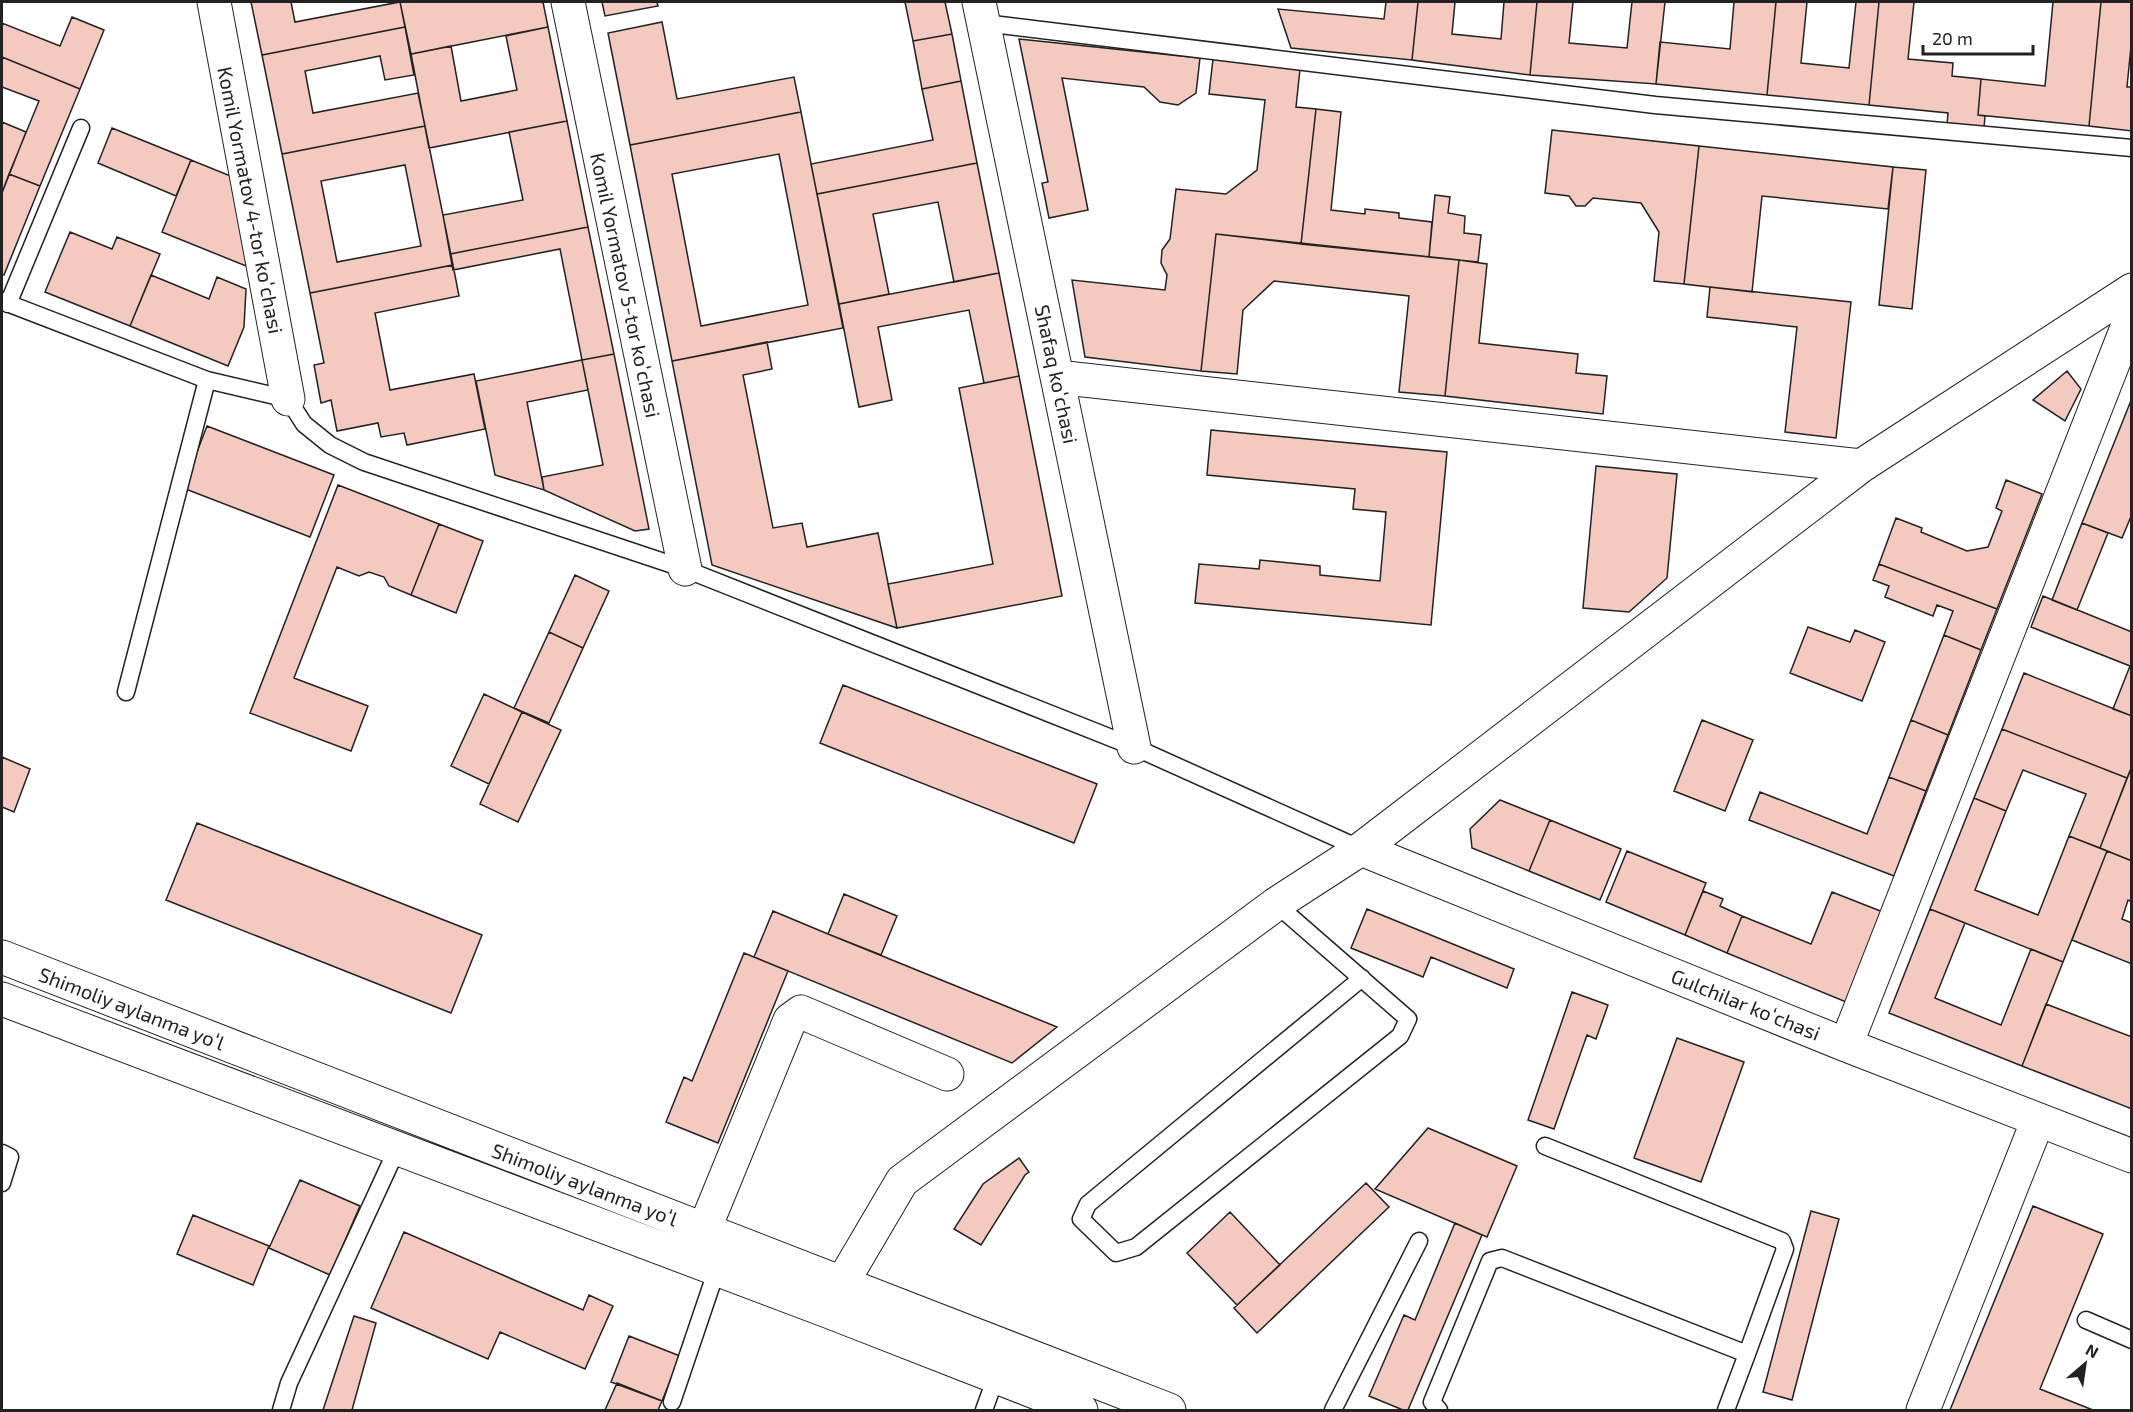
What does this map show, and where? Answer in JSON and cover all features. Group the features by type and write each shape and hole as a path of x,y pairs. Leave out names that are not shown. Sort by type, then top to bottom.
{"street":[{"name":"Komil Yormatov 4-tor koʻchasi","path":"214,2 288,399"},
{"name":"Komil Yormatov 5-tor koʻchasi","path":"568,2 685,569"},
{"name":"Shafaq koʻchasi","path":"981,12 1134,747"},
{"path":"842,1284 902,1181 1276,904 1361,849 1861,466 2132,290"},
{"path":"1846,1045 2132,315"},
{"path":"1057,377 1861,466"},
{"name":"Gulchilar koʻchasi","path":"1361,849 1846,1045 2132,1156"},
{"name":"Shimoliy aylanma yoʻl","path":"2,957 1169,1410"},
{"name":"Shimoliy aylanma yoʻl","path":"2,999 717,1269 1081,1410"},
{"path":"704,1230 790,1020 801,1012 947,1074"},
{"path":"1923,1410 2038,1120"},
{"path":"512,1191 522,1159"}],"lane":[{"path":"981,12 1655,105 2132,148"},
{"path":"81,128 5,302 207,380 288,399 304,424 330,445 364,462 685,569 1134,747 1361,849"},
{"path":"126,692 207,380"},
{"path":"1276,904 1362,978 1408,1019 1400,1036 1136,1246 1116,1253 1081,1219 1088,1204 1362,978"},
{"path":"1545,1146 1782,1241 1785,1249 1726,1410"},
{"path":"281,1410 289,1383 397,1149"},
{"path":"2,1153 10,1157 2,1183"},
{"path":"1332,1410 1419,1240"},
{"path":"1439,1410 1432,1402 1490,1261 1502,1258 1747,1354"},
{"path":"672,1402 717,1269"},
{"path":"2086,1320 2132,1340"},
{"path":"984,1410 996,1377"}],"building":[{"path":"251,2 291,2 295,22 400,2 405,27 262,55"},
{"path":"400,2 543,2 548,27 411,54"},
{"path":"602,2 657,2 658,6 605,16"},
{"path":"905,2 945,2 952,34 913,41"},
{"path":"1386,2 1418,2 1412,60 1291,48 1278,9 1384,19"},
{"path":"1418,2 1455,2 1452,34 1501,39 1504,2 1537,2 1530,75 1412,60"},
{"path":"1537,2 1573,2 1569,43 1627,48 1632,2 1665,2 1656,84 1530,75"},
{"path":"1734,2 1776,2 1767,95 1656,84 1660,42 1730,49"},
{"path":"1776,2 1807,2 1801,63 1849,68 1856,2 1879,2 1869,105 1767,95"},
{"path":"1879,2 1914,2 1908,59 1953,63 1952,76 1981,79 1978,115 1985,116 1984,128 1947,124 1948,113 1869,105"},
{"path":"2053,2 2101,2 2089,126 1978,115 1981,79 2045,86"},
{"path":"2101,2 2132,2 2132,36 2127,87 2132,87 2132,131 2089,126"},
{"path":"72,17 104,30 80,89 2,57 2,23 60,46"},
{"path":"662,22 677,99 794,77 801,112 630,145 608,33"},
{"path":"405,27 414,75 385,80 380,56 305,71 313,113 418,93 425,126 282,154 262,55"},
{"path":"548,27 567,121 429,148 411,54 451,46 461,101 517,90 506,36"},
{"path":"952,34 961,81 922,89 913,41"},
{"path":"1019,39 1200,58 1196,93 1178,105 1160,102 1144,87 1062,78 1088,210 1049,218 1042,183 1048,182"},
{"path":"2,57 80,89 40,186 9,174 39,101 2,87"},
{"path":"1213,59 1300,69 1296,107 1316,109 1301,244 1216,234 1201,371 1085,357 1072,280 1165,290 1167,275 1161,263 1162,250 1170,239 1176,189 1226,194 1257,170 1265,100 1209,94"},
{"path":"961,81 977,163 817,194 811,164 933,140 922,89"},
{"path":"1316,109 1341,112 1331,210 1365,214 1365,209 1399,213 1399,218 1432,222 1429,257 1301,244"},
{"path":"801,112 843,328 672,361 630,145","holes":["779,154 808,305 701,326 672,174"]},
{"path":"567,121 588,227 450,254 443,215 523,200 509,132"},
{"path":"2,122 26,132 2,193"},
{"path":"425,126 453,265 310,293 282,154","holes":["405,165 421,246 337,262 321,181"]},
{"path":"112,128 191,160 176,196 98,163"},
{"path":"1552,130 1699,146 1684,284 1654,281 1659,232 1641,203 1593,198 1585,206 1576,206 1569,196 1545,193"},
{"path":"1699,146 1893,167 1888,209 1762,196 1752,292 1684,284"},
{"path":"191,160 233,177 251,268 162,232"},
{"path":"977,163 999,273 954,282 938,202 873,214 889,294 839,304 817,194"},
{"path":"1893,167 1926,170 1912,309 1879,305"},
{"path":"9,174 40,186 4,275 2,274 2,193"},
{"path":"1435,195 1450,197 1448,213 1465,216 1464,233 1481,235 1478,262 1429,257"},
{"path":"588,227 614,354 582,360 560,249 453,270 450,254"},
{"path":"70,232 112,249 117,237 160,254 130,326 45,292"},
{"path":"1216,234 1459,260 1445,396 1399,392 1409,296 1274,281 1243,310 1237,374 1201,371"},
{"path":"1459,260 1487,264 1479,343 1578,354 1576,373 1607,376 1603,414 1445,396"},
{"path":"453,265 459,296 375,313 390,390 474,374 485,429 407,445 404,433 381,437 378,423 337,431 331,400 321,403 314,365 324,363 310,293"},
{"path":"999,273 1019,376 984,383 969,310 878,327 892,400 859,407 839,304"},
{"path":"151,275 209,299 217,277 246,289 244,327 228,366 130,326"},
{"path":"1710,287 1851,302 1836,438 1785,432 1797,327 1707,317"},
{"path":"767,342 772,369 743,375 773,528 802,523 807,547 878,533 897,628 712,565 672,361"},
{"path":"614,354 649,529 635,531 544,490 542,477 603,465 582,360"},
{"path":"582,360 588,390 527,402 544,490 495,475 476,381"},
{"path":"2067,371 2081,389 2065,421 2033,400"},
{"path":"1019,376 1062,596 897,628 888,584 993,564 959,388"},
{"path":"2132,398 2132,514 2122,538 2082,523"},
{"path":"207,426 334,475 310,537 183,488"},
{"path":"1211,430 1447,452 1431,625 1195,603 1199,564 1259,569 1260,560 1320,566 1320,575 1380,581 1386,512 1353,509 1355,489 1207,475"},
{"path":"1596,466 1677,474 1667,578 1629,612 1583,608"},
{"path":"2006,480 2042,494 1997,609 1879,564 1896,518 1922,528 1921,532 1967,551 1988,547 2002,511 1996,508"},
{"path":"338,485 439,524 411,595 389,586 384,577 369,572 359,576 337,567 294,678 368,706 351,751 250,713"},
{"path":"2082,523 2108,533 2077,610 2052,600"},
{"path":"439,524 483,541 456,613 411,595"},
{"path":"1879,564 1997,609 1981,650 1944,635 1953,611 1937,605 1933,616 1885,597 1889,586 1873,580"},
{"path":"575,575 609,591 583,648 549,632"},
{"path":"2043,596 2132,632 2132,716 2113,709 2130,666 2031,627"},
{"path":"1808,627 1850,642 1855,630 1885,642 1862,701 1790,673"},
{"path":"549,632 583,648 549,723 514,708"},
{"path":"1944,635 1981,650 1948,735 1911,720"},
{"path":"2024,673 2132,716 2132,766 2127,778 2002,729"},
{"path":"843,685 1097,784 1074,843 820,743"},
{"path":"484,694 522,712 489,784 451,766"},
{"path":"522,712 561,730 518,822 480,804"},
{"path":"1702,720 1753,740 1725,811 1674,791"},
{"path":"1911,720 1948,735 1926,791 1889,777"},
{"path":"2002,729 2127,778 2100,848 2069,836 2086,794 2023,770 2006,811 1974,798"},
{"path":"2,757 30,769 14,812 2,807"},
{"path":"2132,766 2132,861 2100,848"},
{"path":"1889,777 1926,791 1894,876 1749,820 1760,792 1867,834"},
{"path":"1974,798 2006,811 1975,890 2038,915 2069,836 2107,851 2063,962 1930,909"},
{"path":"1500,800 1550,820 1529,871 1472,848 1470,829"},
{"path":"1550,820 1621,849 1600,900 1529,871"},
{"path":"197,823 482,935 451,1013 166,900"},
{"path":"1627,851 1706,883 1685,935 1606,902"},
{"path":"2107,851 2132,861 2132,902 2128,900 2122,919 2132,923 2132,964 2072,940"},
{"path":"1703,891 1723,899 1720,906 1742,916 1727,953 1685,935"},
{"path":"1832,892 1888,914 1851,1004 1727,953 1742,916 1811,944"},
{"path":"844,894 897,916 881,955 828,934"},
{"path":"1367,909 1514,969 1507,988 1431,957 1423,977 1351,948"},
{"path":"1930,909 1965,923 1935,998 2001,1025 2031,949 2063,962 2022,1066 1889,1013"},
{"path":"773,911 1057,1027 1012,1063 754,957"},
{"path":"744,953 788,971 718,1143 666,1122 684,1077 692,1081"},
{"path":"1572,992 1608,1005 1596,1039 1587,1035 1554,1129 1528,1120"},
{"path":"2046,1004 2132,1037 2132,1109 2022,1066"},
{"path":"1677,1038 1744,1062 1701,1182 1634,1158"},
{"path":"1428,1128 1517,1166 1487,1237 1375,1189"},
{"path":"1019,1158 1029,1172 981,1245 954,1229 983,1184"},
{"path":"300,1180 360,1206 330,1275 269,1248"},
{"path":"1366,1183 1389,1207 1257,1333 1234,1308"},
{"path":"2033,1206 2103,1234 2040,1389 2093,1410 1950,1410"},
{"path":"1811,1211 1839,1219 1792,1400 1763,1392"},
{"path":"1230,1212 1280,1265 1237,1305 1187,1253"},
{"path":"193,1215 269,1246 253,1285 177,1254"},
{"path":"1455,1223 1482,1235 1408,1410 1403,1410 1369,1396 1404,1315 1415,1320"},
{"path":"404,1232 583,1310 589,1295 613,1306 585,1369 500,1332 488,1359 371,1308"},
{"path":"354,1316 376,1323 352,1410 323,1410"},
{"path":"629,1336 680,1356 662,1401 611,1382"},
{"path":"617,1383 662,1401 658,1410 605,1410"}]}
